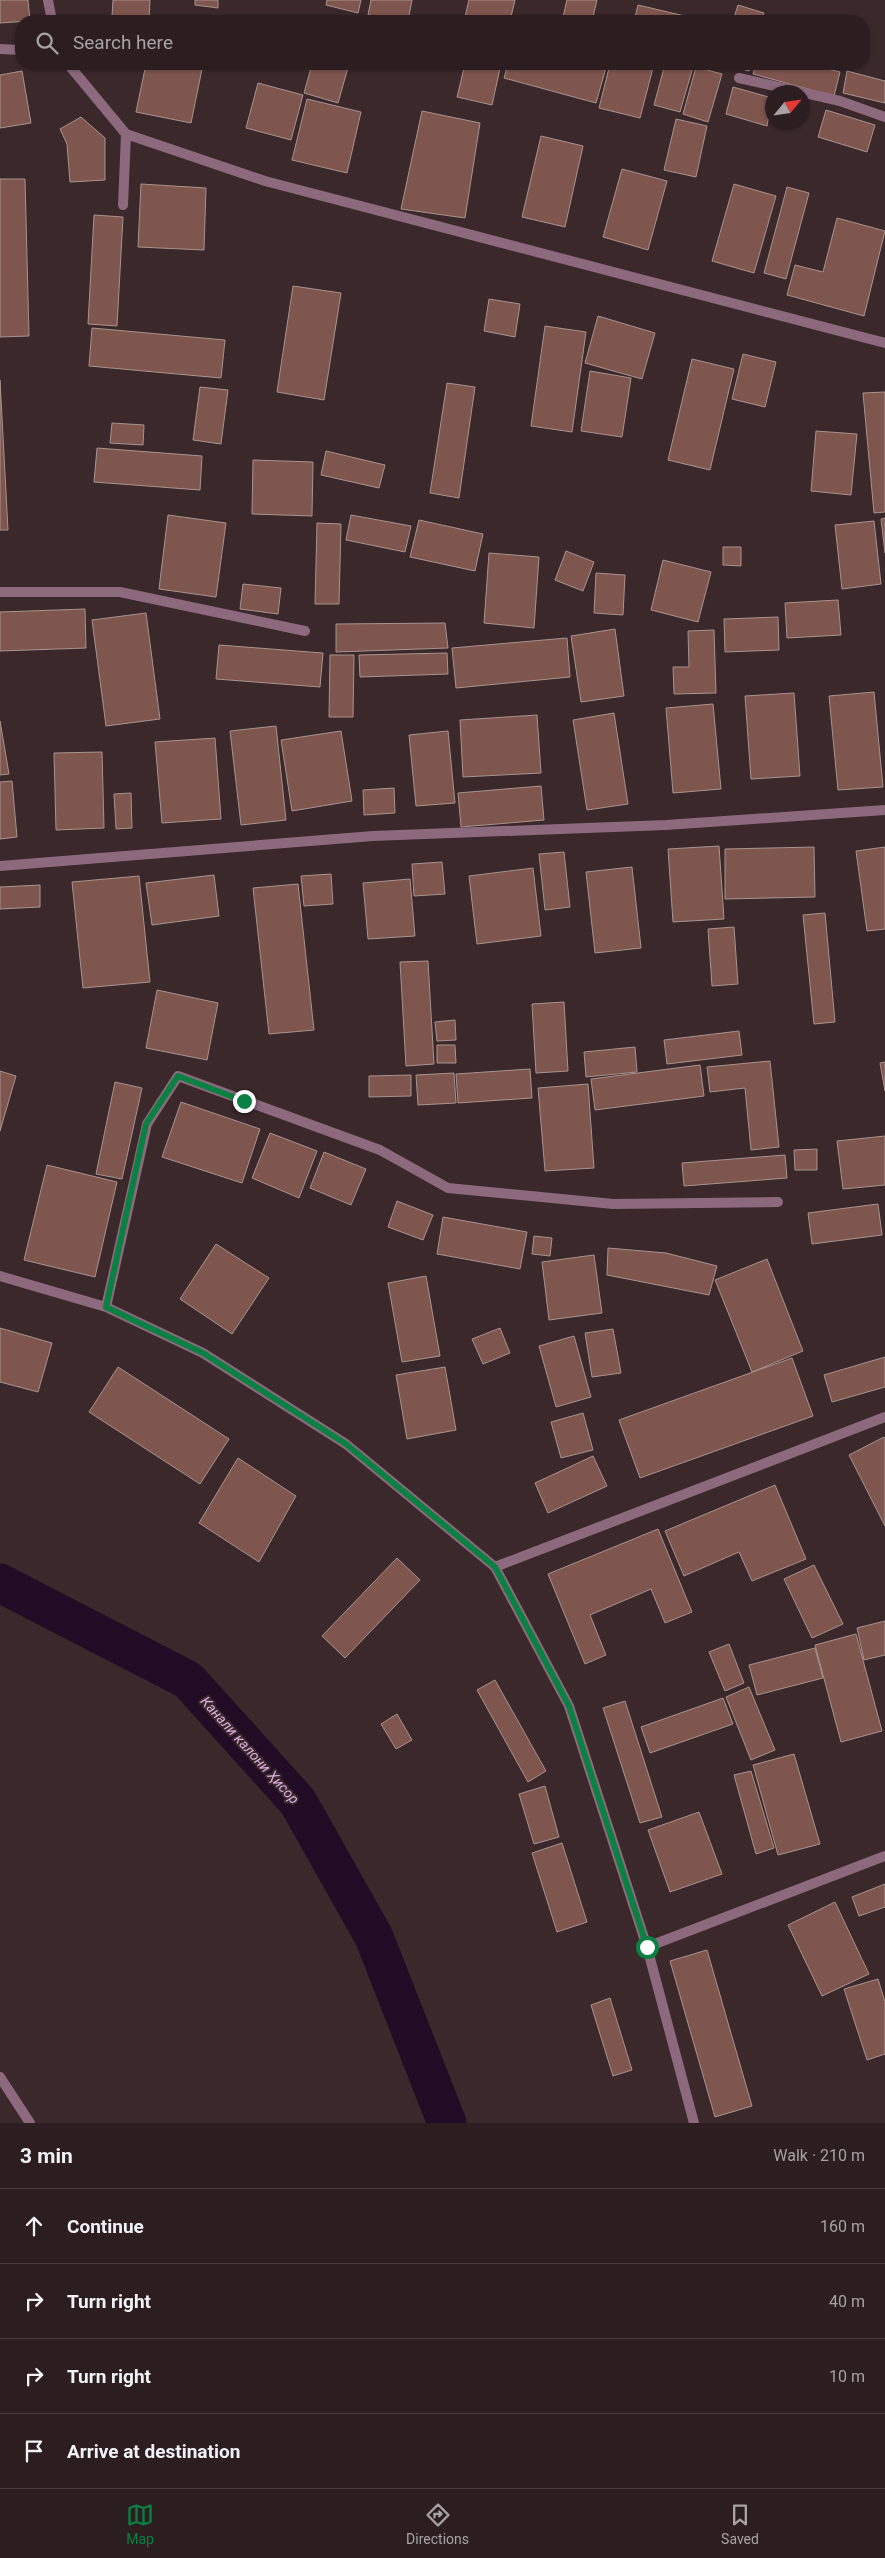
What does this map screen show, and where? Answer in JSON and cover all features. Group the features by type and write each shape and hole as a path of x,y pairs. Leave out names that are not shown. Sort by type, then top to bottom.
{"street":[{"path":"48,0 51,15"},
{"path":"0,48 15,49"},
{"path":"73,70 126,134 265,181 885,343"},
{"path":"738,78 840,101 885,118"},
{"path":"123,205 126,134"},
{"path":"0,592 120,592 305,631"},
{"path":"0,866 373,836 666,826 885,810"},
{"path":"106,1307 146,1124 178,1076 380,1150 448,1188 613,1204 778,1202"},
{"path":"0,1276 106,1307 203,1353 346,1444 495,1567 569,1706 647,1947 694,2123"},
{"path":"495,1567 885,1418"},
{"path":"647,1947 885,1856"},
{"path":"0,2077 30,2123"}],"building":[{"path":"0,0 28,0 29,15 15,15 15,22 0,23"},
{"path":"113,0 150,0 149,15 112,15"},
{"path":"195,0 218,0 218,8 195,5"},
{"path":"327,0 361,0 358,13 326,5"},
{"path":"371,0 412,0 409,15 368,15"},
{"path":"469,0 515,0 511,15 465,15"},
{"path":"567,0 597,0 593,15 563,15"},
{"path":"638,5 680,15 636,15"},
{"path":"738,5 764,13 764,15 735,15"},
{"path":"145,70 202,70 191,123 136,112"},
{"path":"310,70 347,70 338,103 304,93"},
{"path":"464,70 500,70 492,105 457,97"},
{"path":"506,70 605,70 596,103 504,78"},
{"path":"608,70 652,70 640,118 599,108"},
{"path":"663,70 692,70 680,112 654,105"},
{"path":"695,70 707,70 722,74 708,122 683,114"},
{"path":"754,70 832,70 840,72 834,96 810,89 810,85 794,85 753,74"},
{"path":"22,71 31,123 0,128 0,75"},
{"path":"847,71 885,81 885,103 843,93"},
{"path":"258,83 303,95 291,140 246,128"},
{"path":"733,87 765,96 765,125 726,114"},
{"path":"307,99 361,112 347,173 292,160"},
{"path":"826,110 875,125 867,152 818,137"},
{"path":"422,111 480,123 465,218 401,209"},
{"path":"81,117 105,138 105,180 70,182 67,144 60,129"},
{"path":"676,119 707,126 696,177 664,170"},
{"path":"541,136 583,146 565,227 522,217"},
{"path":"622,169 667,181 648,250 603,237"},
{"path":"0,179 25,179 29,336 0,337"},
{"path":"141,184 206,188 204,250 138,247"},
{"path":"734,184 776,196 754,273 712,261"},
{"path":"787,187 809,193 786,279 764,273"},
{"path":"94,215 123,217 117,326 88,324"},
{"path":"837,218 885,231 864,316 787,295 795,265 823,272"},
{"path":"293,286 341,293 324,400 277,392"},
{"path":"489,299 520,304 515,337 484,331"},
{"path":"598,316 655,333 642,379 585,363"},
{"path":"545,326 586,332 572,432 531,426"},
{"path":"92,328 225,340 221,378 89,366"},
{"path":"743,354 776,362 765,407 732,399"},
{"path":"692,359 734,369 710,470 668,460"},
{"path":"590,371 631,378 622,437 581,431"},
{"path":"0,380 8,530 0,530"},
{"path":"447,383 475,387 459,498 430,493"},
{"path":"200,387 228,390 221,444 193,440"},
{"path":"885,392 885,512 874,513 863,393"},
{"path":"112,423 144,425 143,445 110,443"},
{"path":"816,431 857,434 851,495 811,491"},
{"path":"97,448 202,456 200,490 94,482"},
{"path":"326,451 385,465 379,488 321,475"},
{"path":"253,460 313,462 312,516 252,514"},
{"path":"168,515 226,523 216,597 159,589"},
{"path":"351,515 411,526 405,552 346,540"},
{"path":"885,518 885,553 881,519"},
{"path":"419,520 483,534 475,571 410,557"},
{"path":"874,521 881,584 842,589 835,525"},
{"path":"317,523 341,524 339,604 315,604"},
{"path":"723,547 741,547 741,566 723,565"},
{"path":"566,551 594,562 583,591 555,580"},
{"path":"489,553 539,557 534,628 484,623"},
{"path":"663,560 711,572 698,622 651,610"},
{"path":"596,573 625,575 623,615 594,613"},
{"path":"243,584 281,588 278,614 240,609"},
{"path":"838,600 841,635 787,638 785,603"},
{"path":"85,609 86,648 0,651 0,612"},
{"path":"146,613 160,719 106,726 92,620"},
{"path":"778,617 779,650 725,652 724,619"},
{"path":"445,623 448,648 336,652 336,624"},
{"path":"615,629 624,696 581,702 571,636"},
{"path":"714,630 716,693 674,694 673,667 689,667 688,631"},
{"path":"567,638 570,677 456,688 452,648"},
{"path":"219,645 323,653 320,687 216,679"},
{"path":"447,653 448,674 360,677 359,655"},
{"path":"330,655 354,655 353,717 329,717"},
{"path":"874,692 883,787 838,790 829,696"},
{"path":"794,693 800,776 751,779 745,696"},
{"path":"713,704 721,789 673,793 666,708"},
{"path":"614,713 628,804 587,810 573,720"},
{"path":"537,715 541,773 463,777 460,720"},
{"path":"0,721 9,774 0,775"},
{"path":"276,726 286,820 241,825 230,731"},
{"path":"341,731 352,801 292,811 281,740"},
{"path":"448,731 455,803 416,806 409,735"},
{"path":"215,738 221,819 162,823 155,742"},
{"path":"102,752 104,828 56,830 54,753"},
{"path":"12,781 17,837 0,839 0,782"},
{"path":"541,786 544,820 461,827 458,793"},
{"path":"394,788 395,813 364,815 363,790"},
{"path":"131,793 132,828 116,829 114,794"},
{"path":"719,846 724,919 673,922 668,849"},
{"path":"814,847 815,897 725,899 725,849"},
{"path":"885,847 885,929 867,931 856,851"},
{"path":"564,852 570,907 545,910 539,854"},
{"path":"442,862 445,894 414,896 412,864"},
{"path":"632,867 641,948 595,953 586,872"},
{"path":"533,868 541,936 477,944 469,876"},
{"path":"331,874 333,904 304,906 301,876"},
{"path":"214,875 219,916 152,925 146,883"},
{"path":"139,876 150,982 83,988 72,882"},
{"path":"410,879 415,936 368,939 363,883"},
{"path":"298,884 314,1030 269,1034 253,888"},
{"path":"40,885 40,907 0,909 0,887"},
{"path":"825,913 835,1022 814,1024 803,915"},
{"path":"734,927 738,984 712,986 708,929"},
{"path":"428,961 434,1064 406,1066 400,962"},
{"path":"157,990 218,1003 207,1060 146,1048"},
{"path":"564,1002 568,1071 536,1073 532,1004"},
{"path":"455,1020 456,1040 437,1041 435,1022"},
{"path":"739,1031 742,1055 667,1064 664,1040"},
{"path":"437,1045 455,1045 456,1063 437,1063"},
{"path":"635,1047 637,1072 586,1077 584,1052"},
{"path":"770,1061 779,1147 751,1150 745,1088 710,1092 707,1067"},
{"path":"885,1062 885,1091 880,1063"},
{"path":"700,1065 704,1096 595,1110 591,1079"},
{"path":"530,1069 532,1098 458,1103 456,1074"},
{"path":"0,1071 16,1076 0,1131"},
{"path":"454,1073 456,1103 418,1105 416,1075"},
{"path":"411,1075 411,1096 369,1097 369,1076"},
{"path":"115,1082 142,1088 122,1179 96,1174"},
{"path":"588,1084 594,1168 545,1171 538,1088"},
{"path":"181,1102 260,1129 242,1183 162,1157"},
{"path":"270,1133 317,1151 299,1198 252,1178"},
{"path":"885,1136 885,1185 843,1189 837,1141"},
{"path":"817,1149 817,1170 795,1170 794,1150"},
{"path":"324,1152 366,1169 351,1205 310,1188"},
{"path":"785,1155 787,1178 684,1186 682,1163"},
{"path":"47,1165 117,1182 95,1277 24,1260"},
{"path":"397,1201 433,1215 423,1240 388,1227"},
{"path":"878,1204 882,1235 812,1244 808,1213"},
{"path":"443,1217 527,1232 520,1269 437,1254"},
{"path":"534,1236 552,1238 550,1256 532,1254"},
{"path":"216,1244 269,1278 232,1334 180,1299"},
{"path":"608,1248 666,1253 717,1266 709,1295 607,1275"},
{"path":"594,1255 602,1313 549,1320 542,1262"},
{"path":"767,1259 803,1351 752,1372 715,1280"},
{"path":"426,1276 440,1356 402,1362 388,1283"},
{"path":"0,1328 52,1343 38,1392 0,1382"},
{"path":"500,1328 510,1353 483,1364 472,1339"},
{"path":"613,1329 621,1373 592,1377 585,1333"},
{"path":"574,1336 591,1397 556,1407 539,1346"},
{"path":"885,1357 885,1387 832,1402 824,1375"},
{"path":"792,1358 813,1416 640,1478 619,1420"},
{"path":"118,1367 229,1439 200,1484 89,1412"},
{"path":"445,1367 456,1430 407,1439 396,1375"},
{"path":"583,1413 593,1450 561,1458 551,1422"},
{"path":"884,1437 885,1439 885,1526 849,1455"},
{"path":"593,1456 607,1486 548,1513 535,1483"},
{"path":"238,1458 296,1496 259,1562 199,1523"},
{"path":"775,1485 806,1559 752,1581 739,1552 684,1576 665,1531"},
{"path":"658,1529 692,1612 665,1623 651,1589 590,1615 606,1655 585,1664 548,1574"},
{"path":"397,1558 420,1580 345,1658 322,1636"},
{"path":"814,1565 843,1624 812,1638 784,1579"},
{"path":"885,1621 885,1655 864,1660 857,1628"},
{"path":"856,1634 882,1731 841,1742 815,1645"},
{"path":"729,1644 744,1683 725,1691 709,1652"},
{"path":"815,1648 823,1678 757,1695 749,1665"},
{"path":"495,1680 546,1771 528,1782 477,1690"},
{"path":"749,1687 775,1750 751,1760 726,1697"},
{"path":"723,1698 733,1724 650,1753 641,1727"},
{"path":"625,1701 662,1817 640,1823 603,1708"},
{"path":"397,1714 412,1740 396,1749 381,1724"},
{"path":"794,1754 820,1844 778,1855 753,1765"},
{"path":"751,1771 774,1848 756,1854 734,1775"},
{"path":"545,1786 559,1837 534,1844 519,1794"},
{"path":"699,1812 722,1874 670,1892 648,1830"},
{"path":"562,1843 587,1922 557,1932 532,1853"},
{"path":"885,1884 885,1907 859,1916 852,1897"},
{"path":"835,1902 869,1974 822,1996 788,1925"},
{"path":"707,1950 752,2106 715,2117 670,1961"},
{"path":"878,1979 885,2002 885,2054 867,2060 844,1989"},
{"path":"610,1998 632,2070 613,2076 591,2005"}],"waterway":[{"name":"Канали калони Ҳисор","path":"0,1583 188,1680 298,1802 374,1937 447,2123"}],"route":[{"path":"244,1101 178,1076 146,1124 132,1196 106,1307 203,1353 346,1444 495,1567 569,1706 647,1947"}]}
